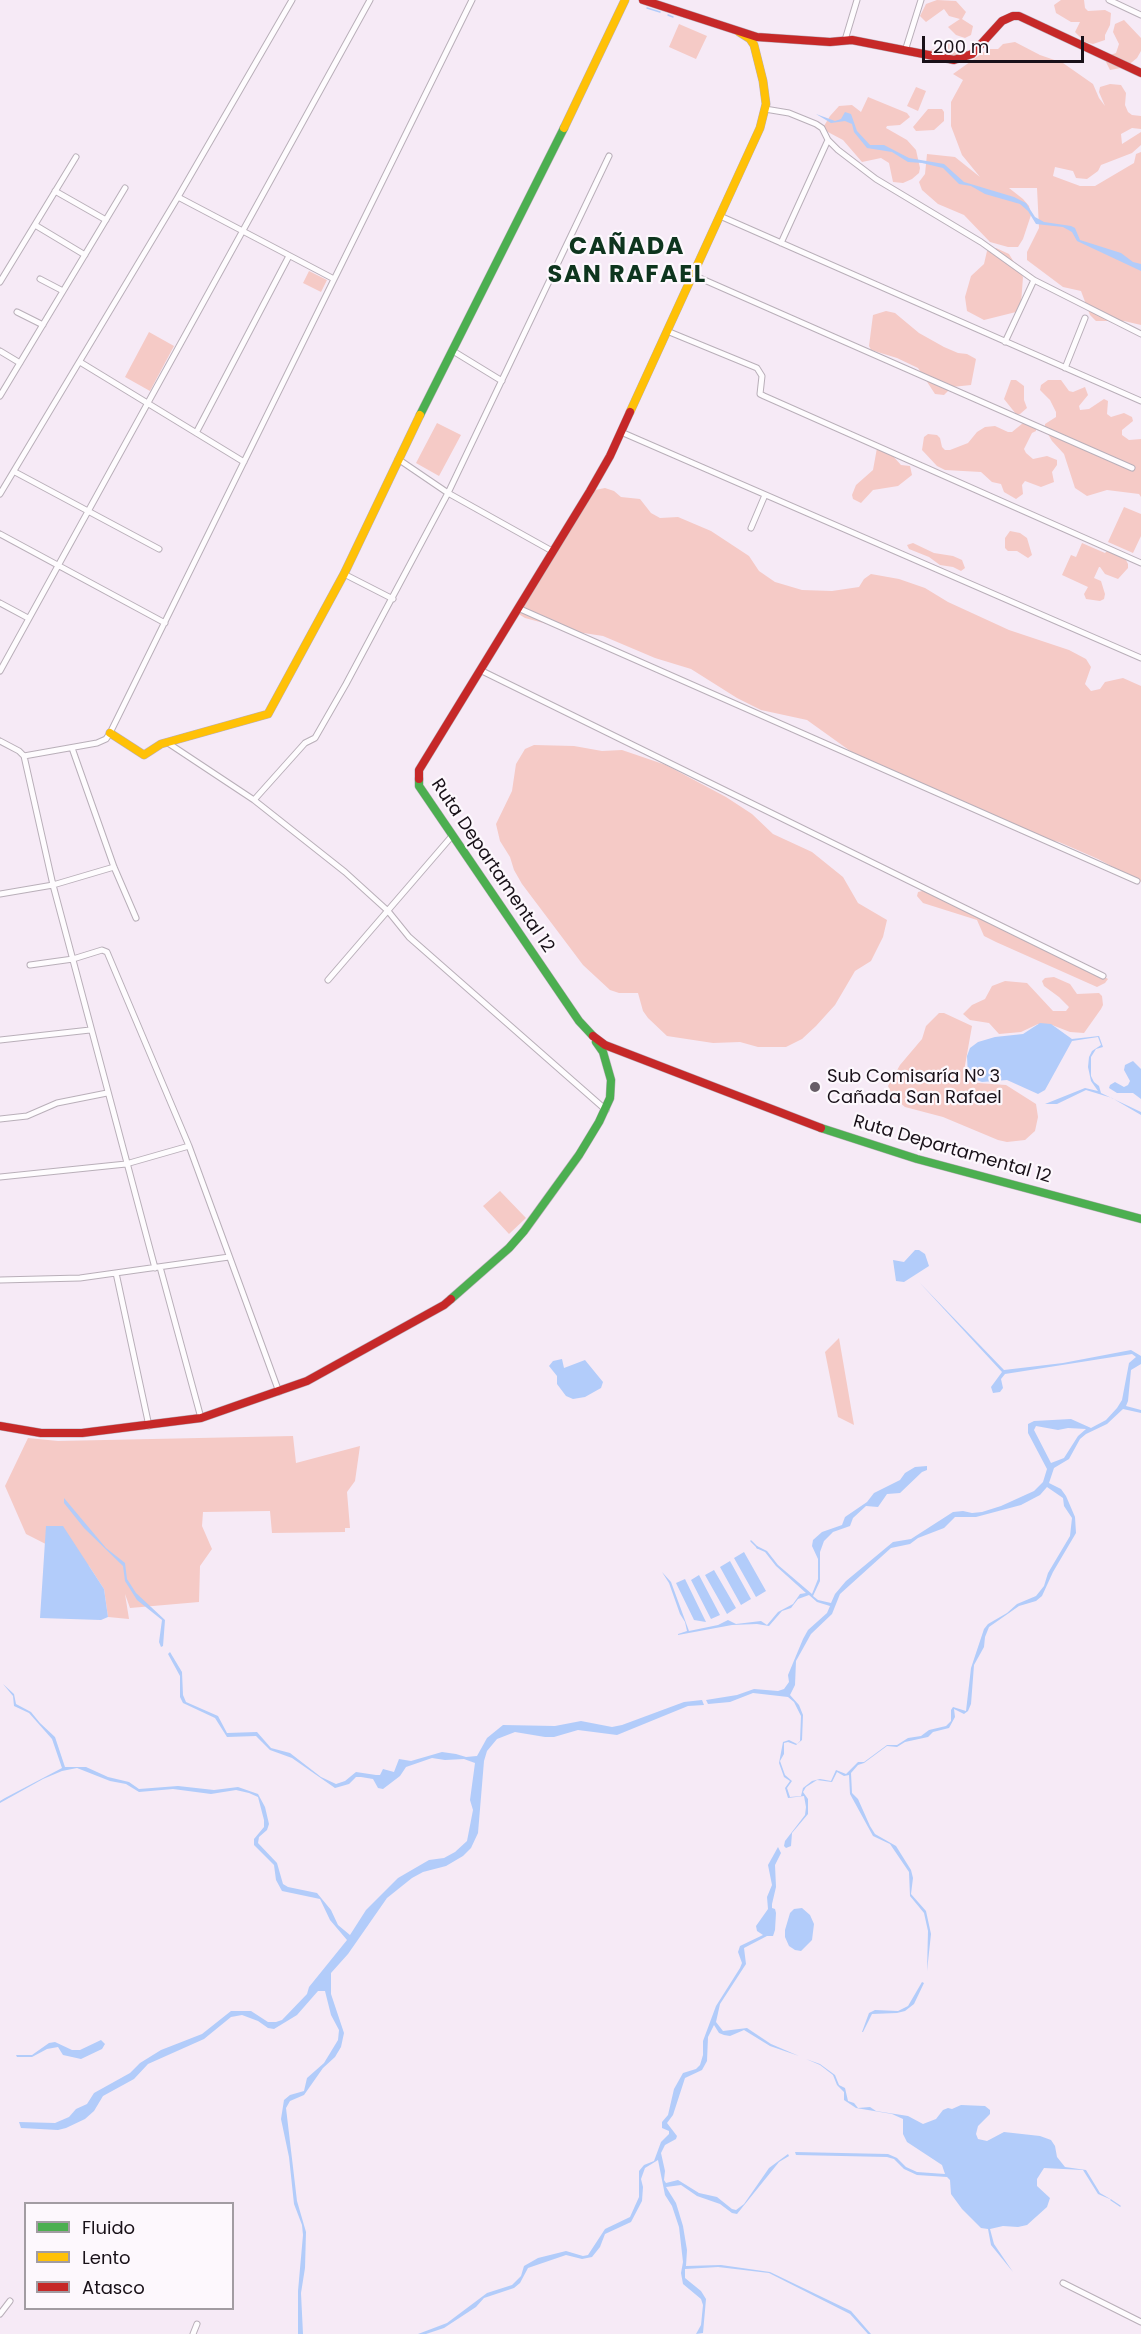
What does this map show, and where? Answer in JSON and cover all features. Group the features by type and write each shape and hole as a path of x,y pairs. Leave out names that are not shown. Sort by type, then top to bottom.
{"main road":[{"path":"110,733 144,755 161,744 268,714 344,573 625,0"},
{"path":"643,0 757,37 830,42 845,40 939,58 960,59 972,54 1002,21 1019,16 1141,73"},
{"name":"Ruta Departamental 12","path":"739,32 753,42 764,81 765,109 760,128 596,482 419,770 419,786 579,1021 605,1045 805,1123 917,1159 1141,1219"},
{"path":"0,1426 41,1433 82,1434 201,1418 279,1392 327,1371 456,1297 524,1231 579,1155 606,1110 610,1098 611,1080 603,1052 593,1036"}],"street":[{"path":"0,494 178,197 292,0"},
{"path":"0,671 370,0"},
{"path":"24,756 97,743 106,739 110,733 472,0"},
{"path":"845,40 857,0"},
{"path":"905,51 921,0"},
{"path":"1109,0 1141,15"},
{"path":"765,109 789,113 822,128 828,140 876,179 981,242 1034,280 1141,334"},
{"path":"780,243 828,140"},
{"path":"254,800 305,743 315,738 393,599 418,546 448,493 609,156"},
{"path":"0,282 76,158"},
{"path":"0,396 125,188"},
{"path":"55,191 106,220"},
{"path":"178,197 334,279"},
{"path":"720,216 1141,401"},
{"path":"35,225 85,255"},
{"path":"196,433 290,256"},
{"path":"693,275 1132,468"},
{"path":"40,279 63,291"},
{"path":"1005,342 1034,280"},
{"path":"16,312 43,325"},
{"path":"1065,368 1085,318"},
{"path":"667,331 757,368 761,372 760,394 764,396 1141,563"},
{"path":"0,351 20,363"},
{"path":"453,351 502,381"},
{"path":"80,362 244,462"},
{"path":"621,432 1141,658"},
{"path":"398,459 448,493 552,551"},
{"path":"15,472 159,549"},
{"path":"751,528 765,495"},
{"path":"0,534 165,623"},
{"path":"344,573 393,599"},
{"path":"0,603 28,618"},
{"path":"518,608 1137,881"},
{"path":"480,670 1103,976"},
{"path":"0,741 20,751 24,756 52,885 90,1030 126,1164 201,1418"},
{"path":"168,743 254,800 327,857 388,910 409,937 606,1110"},
{"path":"72,748 114,867 136,918"},
{"path":"328,980 452,836"},
{"path":"0,894 52,885 114,867"},
{"path":"30,965 73,959 102,950 107,952 189,1146 279,1392"},
{"path":"0,1040 90,1030"},
{"path":"0,1119 27,1116 57,1103 107,1093"},
{"path":"0,1177 126,1164 189,1146"},
{"path":"0,1280 80,1278 229,1257"},
{"path":"116,1273 149,1426"},
{"path":"1063,2283 1141,2322"},
{"path":"0,2314 10,2301"},
{"path":"194,2334 197,2324"}],"shaded area":[{"path":"937,0 956,1 966,12 962,19 973,26 971,35 965,38 956,35 948,27 960,19 949,16 944,9 926,22 920,16 926,4"},
{"path":"1061,0 1084,0 1088,11 1105,10 1111,13 1105,40 1093,44 1085,42 1075,32 1080,22 1071,22 1056,13 1054,5"},
{"path":"1124,20 1141,38 1141,51 1137,58 1126,67 1110,70 1106,62 1107,56 1116,53 1119,44 1113,32 1115,24"},
{"path":"679,24 707,36 696,59 669,47"},
{"path":"951,42 966,58 926,52"},
{"path":"1015,42 1040,55 1063,63 1093,84 1105,106 1099,92 1100,87 1110,84 1121,85 1126,93 1125,105 1128,112 1141,116 1141,129 1132,128 1121,134 1122,144 1141,132 1141,145 1132,153 1101,165 1098,171 1087,179 1076,178 1073,171 1055,167 1053,176 1080,186 1095,186 1134,163 1136,154 1141,152 1141,325 1124,321 1096,321 1090,315 1081,291 1063,287 1027,260 1027,252 1039,228 1037,188 1009,188 1029,206 1031,215 1018,247 990,242 964,215 938,204 922,190 919,182 925,174 927,154 955,157 980,177 962,155 951,126 951,102 963,80 953,74 988,49 998,49 1003,44"},
{"path":"916,87 926,91 918,111 907,106"},
{"path":"868,97 907,113 910,117 900,125 886,128 907,140 916,150 920,168 919,173 912,179 903,183 893,182 889,163 881,158 862,162 843,140 826,131 824,126 839,106 852,105 861,112"},
{"path":"928,109 942,109 944,121 934,130 916,131 913,127"},
{"path":"996,248 1009,254 1023,277 1021,304 1016,312 984,320 967,311 965,297 971,276 984,264 987,251"},
{"path":"309,271 327,280 321,292 303,283"},
{"path":"886,311 895,313 919,333 944,347 976,359 971,385 952,387 944,395 935,394 918,368 897,358 871,350 869,346 873,315"},
{"path":"149,332 174,346 150,391 125,377"},
{"path":"1011,380 1016,380 1024,386 1024,400 1027,408 1020,414 1016,414 1004,399"},
{"path":"1048,380 1061,380 1069,391 1073,392 1085,387 1088,395 1079,406 1080,410 1089,409 1104,399 1108,401 1107,414 1111,417 1124,413 1132,417 1133,421 1122,430 1122,435 1129,440 1141,439 1141,497 1139,494 1107,490 1087,496 1075,488 1064,454 1045,429 1045,424 1056,417 1050,400 1040,390 1041,385"},
{"path":"437,423 461,435 439,476 416,463"},
{"path":"1023,423 1032,423 1036,426 1036,431 1032,433 1024,449 1026,453 1033,459 1047,456 1057,460 1057,465 1052,472 1054,482 1041,487 1025,481 1022,485 1023,494 1016,499 1004,492 1001,484 992,482 981,472 945,470 937,466 922,450 924,437 928,434 937,435 942,447 950,450 968,443 977,432 985,427 995,426 1012,432"},
{"path":"877,448 892,455 901,465 910,466 912,475 898,486 873,490 861,503 853,499 852,495 856,485 873,470"},
{"path":"605,488 621,497 640,499 651,513 660,518 678,517 711,531 749,556 759,571 775,582 802,590 832,591 859,587 871,574 899,579 925,588 948,602 1009,630 1069,650 1086,659 1091,667 1085,684 1091,691 1100,689 1105,682 1123,678 1141,686 1141,882 1098,859 1059,842 1041,839 860,758 807,720 761,710 691,669 655,658 603,636 577,632 525,618 517,613 595,490"},
{"path":"1124,507 1141,514 1141,536 1133,553 1108,542"},
{"path":"1010,531 1020,533 1027,538 1032,555 1028,558 1017,551 1008,551 1005,548 1005,538"},
{"path":"913,543 934,553 962,560 965,568 961,571 940,565 929,557 909,549 907,545"},
{"path":"1082,543 1105,553 1107,551 1124,556 1128,564 1128,568 1118,579 1105,574 1099,567 1094,578 1101,581 1105,594 1104,599 1100,601 1086,599 1084,594 1088,587 1062,575 1071,555 1076,557"},
{"path":"534,745 574,746 602,751 622,750 666,765 726,797 752,814 773,834 812,852 843,877 858,903 887,920 883,937 871,961 855,971 835,1005 816,1026 802,1039 786,1047 758,1047 740,1042 713,1043 667,1036 643,1011 638,993 619,993 610,990 583,965 522,884 500,841 496,824 512,791 516,764 525,749"},
{"path":"926,890 1083,963 1108,979 1097,987 996,942 984,936 977,920 923,903 917,896 918,892"},
{"path":"1054,977 1070,984 1077,994 1099,993 1102,996 1103,1005 1084,1033 1038,1024 1021,1032 999,1034 989,1023 970,1020 963,1014 972,1005 985,999 992,986 1005,981 1027,983 1053,1011 1066,1011 1069,1007 1044,986 1042,981 1045,978"},
{"path":"939,1013 944,1013 972,1026 964,1071 970,1080 978,1083 1006,1085 1036,1104 1038,1117 1035,1131 1025,1140 1007,1142 998,1140 943,1117 905,1107 894,1098 888,1086 900,1065 922,1039 926,1026"},
{"path":"500,1191 526,1218 509,1234 483,1206"},
{"path":"839,1338 854,1425 838,1417 825,1352"},
{"path":"293,1436 296,1463 360,1446 355,1481 347,1492 350,1528 345,1528 345,1532 272,1533 270,1511 203,1512 202,1526 212,1549 200,1566 199,1602 130,1608 125,1594 129,1619 108,1617 104,1589 89,1566 26,1534 5,1486 28,1438 58,1441"}],"water":[{"path":"845,112 851,114 857,131 870,145 884,145 909,158 944,164 964,182 1014,197 1026,203 1035,217 1044,222 1075,228 1080,240 1121,253 1133,262 1141,264 1141,271 1077,241 1072,232 1063,227 1036,224 1028,211 1020,204 985,194 971,186 959,184 943,168 908,162 892,152 867,148 854,132 852,124 845,121 831,123 816,114 835,121 841,119"},
{"path":"1040,1023 1051,1024 1072,1039 1099,1036 1103,1047 1096,1049 1091,1057 1091,1076 1099,1086 1101,1093 1111,1098 1086,1090 1057,1104 1045,1104 1085,1088 1098,1091 1091,1081 1088,1067 1092,1051 1101,1045 1098,1037 1072,1041 1045,1090 1038,1094 1007,1080 982,1082 968,1077 967,1056 970,1048 978,1042 995,1037 1023,1034"},
{"path":"1133,1061 1141,1069 1141,1099 1133,1093 1117,1093 1109,1088 1115,1082 1124,1087 1128,1085 1130,1081 1124,1070 1125,1065"},
{"path":"1114,1099 1141,1112 1141,1115"},
{"path":"915,1250 925,1254 929,1266 904,1282 896,1281 893,1260 904,1262"},
{"path":"919,1282 1004,1370 1063,1363 1131,1350 1141,1356 1141,1364 1131,1370 1126,1406 1141,1410 1141,1413 1123,1409 1107,1424 1080,1439 1069,1459 1054,1468 1049,1483 1061,1489 1066,1496 1075,1517 1076,1533 1042,1596 1036,1601 1019,1606 989,1627 984,1647 974,1665 971,1704 968,1711 964,1714 954,1709 955,1717 949,1728 933,1732 928,1737 905,1742 897,1747 887,1746 864,1763 858,1765 851,1773 852,1793 858,1799 870,1826 875,1834 896,1846 911,1870 913,1878 911,1894 926,1911 931,1934 927,1971 928,1931 924,1913 910,1896 909,1872 890,1844 873,1836 850,1794 849,1775 844,1776 837,1772 832,1782 817,1780 806,1787 803,1792 808,1799 808,1814 792,1833 791,1846 786,1848 784,1846 785,1841 805,1815 806,1807 804,1796 788,1798 785,1788 790,1781 784,1777 779,1763 783,1742 789,1740 797,1744 800,1741 801,1716 794,1702 788,1697 753,1693 730,1702 708,1704 706,1700 737,1695 754,1689 778,1691 784,1689 789,1682 788,1675 803,1639 808,1630 827,1613 830,1606 817,1602 809,1595 798,1599 791,1608 782,1611 769,1626 732,1625 678,1635 687,1631 685,1622 662,1572 671,1582 689,1631 718,1625 728,1620 736,1624 761,1621 767,1625 778,1612 793,1604 800,1594 806,1593 776,1566 765,1552 756,1548 757,1546 767,1551 778,1565 812,1594 818,1579 818,1559 812,1546 813,1540 822,1532 842,1525 845,1517 867,1502 874,1493 900,1480 905,1473 915,1467 927,1466 927,1470 900,1493 887,1494 878,1507 866,1506 853,1518 850,1526 833,1532 824,1541 820,1552 820,1581 813,1596 818,1600 831,1603 846,1581 893,1542 911,1539 953,1512 982,1512 1034,1491 1043,1482 1047,1469 1028,1433 1028,1424 1034,1421 1071,1419 1091,1428 1106,1420 1122,1400 1129,1363 1136,1357 1132,1354 1005,1374 1001,1379 1003,1388 1000,1392 993,1393 991,1387 1002,1372","holes":["1036,1426 1058,1430 1086,1429 1078,1436 1064,1458 1051,1463 1034,1430","1047,1487 1063,1498 1064,1506 1072,1518 1070,1536 1048,1573 1044,1586 1036,1596 1017,1604 984,1629 971,1668 966,1711 953,1707 951,1721 946,1726 929,1730 921,1736 908,1738 897,1745 887,1745 864,1762 858,1762 846,1774 836,1770 831,1781 820,1779 812,1781 803,1788 801,1796 790,1797 787,1788 792,1781 785,1775 780,1761 784,1754 784,1743 796,1745 802,1740 803,1715 799,1705 790,1695 795,1685 796,1661 811,1634 832,1614 840,1594 891,1548 910,1544 918,1538 944,1528 955,1517 976,1517 1021,1505 1040,1495"]},
{"path":"562,1359 564,1368 585,1360 603,1382 601,1388 585,1397 573,1399 566,1396 557,1384 557,1376 549,1366 553,1361"},
{"path":"64,1498 106,1548 125,1563 127,1579 136,1593 165,1620 163,1646 161,1647 159,1642 162,1620 137,1600 125,1581 123,1566 84,1528 64,1503"},
{"path":"46,1526 63,1526 104,1589 108,1617 101,1620 40,1618"},
{"path":"744,1552 766,1591 756,1597 734,1558"},
{"path":"730,1561 751,1599 741,1605 720,1567"},
{"path":"714,1570 736,1608 727,1614 705,1575"},
{"path":"699,1575 720,1615 711,1619 691,1580"},
{"path":"685,1579 706,1622 694,1620 676,1583"},
{"path":"170,1652 182,1672 183,1695 186,1702 218,1716 227,1733 257,1732 271,1748 290,1753 321,1777 336,1784 345,1781 356,1772 380,1775 383,1769 394,1772 399,1759 411,1761 442,1752 466,1757 477,1756 487,1738 503,1725 555,1726 581,1721 612,1727 684,1702 702,1700 704,1705 688,1706 617,1735 578,1730 554,1737 545,1737 515,1732 497,1739 487,1751 484,1761 478,1833 471,1848 463,1856 446,1866 423,1872 412,1878 387,1898 348,1954 331,1973 331,1994 344,2033 341,2047 304,2095 290,2101 286,2108 297,2201 306,2232 305,2268 301,2293 303,2334 298,2334 302,2225 294,2204 289,2157 281,2119 284,2100 290,2095 304,2091 307,2078 324,2063 338,2040 339,2030 331,2015 325,1991 318,1991 297,2015 274,2029 242,2015 231,2017 204,2039 148,2064 134,2079 103,2096 94,2111 85,2119 66,2128 58,2130 21,2128 19,2122 55,2123 69,2117 76,2109 87,2104 94,2093 130,2073 140,2063 161,2050 202,2034 231,2011 251,2011 268,2022 282,2020 307,1994 309,1987 347,1940 330,1920 320,1899 282,1891 276,1880 274,1865 254,1845 254,1839 264,1827 264,1820 258,1797 249,1793 236,1790 211,1794 173,1789 139,1792 126,1784 110,1781 77,1768 43,1779 0,1803 5,1798 62,1768 52,1739 29,1713 14,1706 13,1696 3,1684 14,1694 16,1704 31,1712 55,1737 65,1767 86,1767 108,1777 129,1782 139,1789 178,1786 214,1790 238,1787 258,1794 265,1807 269,1824 267,1830 259,1837 258,1843 277,1863 283,1884 317,1893 331,1910 338,1925 350,1935 366,1910 398,1878 429,1860 444,1858 467,1841 473,1810 470,1800 475,1763 464,1759 432,1758 406,1767 400,1776 383,1789 378,1788 373,1779 361,1777 356,1777 349,1784 335,1788 292,1758 270,1750 256,1736 227,1737 215,1718 183,1703 180,1697 180,1676 168,1654"},
{"path":"778,1847 781,1853 775,1865 776,1887 772,1908 776,1913 773,1936 767,1936 744,1948 746,1964 720,2004 716,2022 723,2031 747,2028 771,2044 799,2056 770,2046 744,2030 730,2036 724,2035 719,2033 714,2025 708,2037 707,2061 702,2070 685,2078 673,2115 667,2123 677,2136 665,2145 661,2153 665,2171 664,2180 666,2183 678,2180 699,2193 717,2197 736,2210 744,2204 769,2168 788,2154 789,2156 779,2162 737,2214 720,2204 697,2196 681,2185 666,2187 676,2203 683,2226 687,2250 686,2266 721,2265 770,2272 851,2311 871,2334 868,2334 850,2314 769,2273 718,2267 685,2269 685,2278 701,2291 706,2299 703,2333 696,2334 701,2325 703,2305 701,2299 683,2284 679,2227 672,2206 665,2195 658,2160 645,2168 641,2179 642,2201 631,2222 605,2234 600,2247 592,2257 582,2259 566,2255 528,2268 520,2283 514,2288 484,2298 476,2307 444,2328 418,2334 447,2323 487,2293 512,2285 521,2276 524,2266 538,2258 566,2251 583,2256 588,2255 605,2229 630,2217 639,2197 639,2171 644,2165 654,2161 661,2142 669,2134 669,2131 662,2128 662,2122 668,2115 674,2089 683,2073 696,2069 700,2065 703,2041 716,2006 742,1963 738,1952 740,1946 763,1935 757,1931 756,1926 768,1909 767,1897 772,1885 768,1865"},
{"path":"802,1908 810,1915 814,1924 812,1940 801,1951 789,1946 785,1930 790,1913 794,1909"},
{"path":"922,1982 924,1983 914,2004 905,2011 897,2013 872,2014 862,2032 869,2013 875,2010 898,2011 908,2006"},
{"path":"101,2040 105,2044 102,2049 81,2059 63,2055 58,2047 47,2049 32,2057 17,2057 16,2055 32,2055 49,2043 55,2042 72,2050 80,2050"},
{"path":"806,2059 820,2064 835,2075 839,2085 845,2088 848,2101 854,2103 858,2108 870,2107 876,2111 908,2116 923,2124 936,2119 943,2110 948,2108 952,2109 961,2105 985,2106 990,2110 990,2114 978,2126 976,2134 978,2139 987,2141 1004,2132 1040,2136 1051,2140 1057,2157 1065,2167 1086,2170 1100,2193 1112,2200 1098,2194 1083,2170 1044,2168 1037,2179 1037,2186 1050,2198 1047,2207 1027,2225 990,2229 994,2244 1013,2272 991,2245 988,2229 981,2228 951,2194 950,2180 947,2177 917,2175 904,2169 894,2159 887,2157 796,2155 795,2152 888,2154 917,2172 945,2174 942,2165 907,2142 903,2134 903,2119 892,2114 856,2108 844,2100 844,2092 837,2085 833,2075 820,2065"}],"waterway":[{"path":"647,8 660,12"},
{"path":"668,15 673,17"},
{"path":"751,1541 758,1548"},
{"path":"1111,2200 1120,2206"}],"traffic: fast":[{"path":"420,415 564,128"},
{"path":"419,779 419,786 579,1021 593,1036"},
{"path":"451,1299 509,1248 524,1231 579,1155 599,1122 610,1098 611,1080 603,1052 596,1042"},
{"path":"821,1128 917,1159 1141,1219"}],"traffic: slow":[{"path":"564,128 625,0"},
{"path":"630,412 760,128 766,104 763,81 754,45 750,39 739,32"},
{"path":"110,733 144,755 161,744 268,714 344,574 420,415"}],"traffic: jam":[{"path":"643,0 757,37 830,42 852,40 954,60 972,54 1002,21 1019,16 1141,73"},
{"path":"419,779 419,770 590,491 610,456 630,412"},
{"path":"593,1036 605,1045 821,1128"},
{"path":"0,1426 41,1433 82,1433 201,1418 307,1381 451,1299"}],"place":[{"name":"Sub Comisaría Nº 3 Cañada San Rafael","path":"815,1087"}],"district":[{"name":"CAÑADA SAN RAFAEL","path":"627,262"}]}
